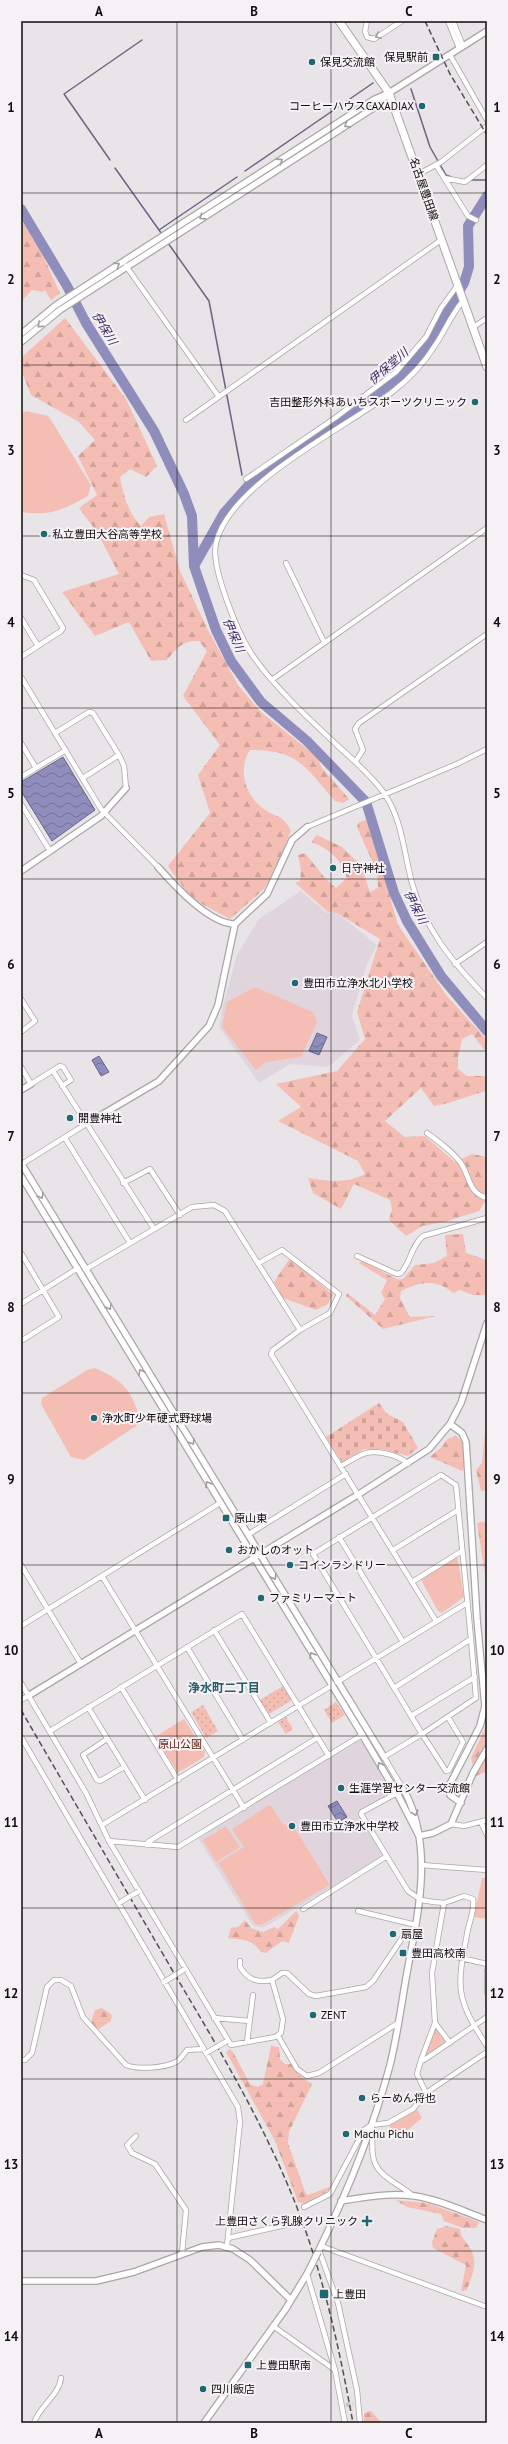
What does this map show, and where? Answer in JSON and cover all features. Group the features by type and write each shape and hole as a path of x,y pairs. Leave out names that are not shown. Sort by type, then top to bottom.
{"main road":[{"name":"名古屋豊田線","path":"338,21 389,93 487,367"}],"street":[{"path":"367,21 365,30 367,37 374,39 402,21"},
{"path":"448,21 461,47"},
{"path":"453,21 461,47"},
{"path":"21,334 58,307 373,100 389,93 487,31"},
{"path":"450,55 487,120"},
{"path":"86,289 126,266 375,107 389,93"},
{"path":"419,174 438,164 487,126"},
{"path":"438,164 444,178 468,216 476,220"},
{"path":"444,178 468,180 487,165"},
{"path":"186,420 441,240"},
{"path":"126,266 220,396"},
{"path":"246,479 335,418 396,372 426,337 441,308 459,292"},
{"path":"459,292 435,346 414,372 391,393 262,482 238,505 219,534 215,554 234,620 250,652 309,719 355,762 382,794 397,823 417,898 434,934 455,964 487,998"},
{"path":"21,342 58,307"},
{"path":"472,328 487,318"},
{"path":"273,679 487,528"},
{"path":"286,563 324,642"},
{"path":"21,575 34,580 63,627 61,631 21,657"},
{"path":"21,618 38,646"},
{"path":"355,762 363,750 355,729 359,723 487,634"},
{"path":"21,677 105,812 177,888 196,904 226,922 235,924"},
{"path":"21,871 86,828 105,812 126,788 124,766 119,755 91,711 55,733"},
{"path":"21,743 36,768"},
{"path":"204,2423 291,2300 307,2274 320,2249 341,2201 371,2125 390,2063 421,1900 421,1865 418,1821 405,1792 384,1757 337,1682 249,1534 21,1164 159,1081 209,1026 218,1005 235,924 267,894 292,840 307,827 348,808 457,764 487,749"},
{"path":"21,777 66,750"},
{"path":"83,778 119,755"},
{"path":"21,804 50,851"},
{"path":"455,964 487,942"},
{"path":"21,999 35,1021 21,1032"},
{"path":"21,1090 62,1066 71,1078 70,1082 62,1086"},
{"path":"21,1067 31,1084"},
{"path":"53,1071 123,1183 154,1229"},
{"path":"427,1133 463,1165 470,1186 475,1192 487,1198"},
{"path":"65,1138 130,1243"},
{"path":"123,1183 150,1169 180,1214"},
{"path":"21,1176 397,1793 419,1836"},
{"path":"86,1269 196,1206 209,1204 220,1207 228,1215 300,1330"},
{"path":"357,1256 397,1274 401,1273 406,1267 417,1241 423,1236 487,1218"},
{"path":"259,1263 282,1250 339,1294 330,1313 300,1330 273,1350 272,1354 436,1621"},
{"path":"21,1341 59,1318 59,1314 22,1256"},
{"path":"21,1304 78,1268"},
{"path":"21,1700 135,1632 408,1464 428,1449 450,1424 469,1380 487,1323"},
{"path":"450,1424 462,1433 466,1442 477,1619 485,1695 480,1726 448,1789 450,1795 461,1803"},
{"path":"341,1466 366,1453 381,1453 401,1458 408,1464"},
{"path":"249,1534 346,1474"},
{"path":"384,1757 422,1734 476,1698 456,1485 440,1475 339,1537 313,1555 376,1659 412,1716 422,1734 444,1769 449,1770 463,1742 448,1717"},
{"path":"21,1626 220,1503"},
{"path":"393,1550 458,1510"},
{"path":"339,1537 403,1642"},
{"path":"412,1582 462,1551"},
{"path":"21,1565 81,1664"},
{"path":"102,1576 244,1808"},
{"path":"337,1682 467,1603"},
{"path":"50,1730 242,1614 329,1756"},
{"path":"214,1630 271,1723"},
{"path":"394,1688 470,1640"},
{"path":"187,1647 243,1740"},
{"path":"412,1716 475,1677"},
{"path":"21,1683 83,1787 109,1841 231,2045 278,2036 283,2029 283,2019 272,1980"},
{"path":"102,1825 331,1686"},
{"path":"121,1687 178,1780"},
{"path":"88,1707 145,1800"},
{"path":"109,1841 178,1848 362,1735"},
{"path":"21,1737 238,2107 240,2122 227,2246"},
{"path":"147,1845 148,1842 317,1738"},
{"path":"107,1739 83,1755 97,1780 100,1782 124,1767"},
{"path":"451,1824 473,1773 487,1749"},
{"path":"397,1793 362,1812 408,1891 421,1900 444,1903 464,1896 470,1897 473,1901 463,1957 460,1991 464,2007 487,2046"},
{"path":"419,1836 433,1833 451,1824 464,1826 487,1820"},
{"path":"481,1822 487,1835"},
{"path":"303,1909 387,1856"},
{"path":"421,1865 487,1870"},
{"path":"119,1903 139,1891"},
{"path":"426,2094 417,2074 435,2023 432,1972 444,1903"},
{"path":"358,1911 415,1928"},
{"path":"240,1960 240,1967 248,1976 256,1981 272,1980 282,1973 287,1973 309,1994 316,1996 366,1987 373,1981 407,1931 415,1928"},
{"path":"412,1949 463,1957 487,1964"},
{"path":"164,1982 185,1969"},
{"path":"487,1971 487,1992"},
{"path":"21,2060 25,2060 32,2053 44,1994 49,1983 54,1980 61,1980 71,1986 83,2017 126,2065 134,2068 177,2062 188,2050 204,2051 228,2041"},
{"path":"247,2042 253,1995"},
{"path":"421,2060 424,2060 487,2017"},
{"path":"214,2018 250,2021"},
{"path":"278,2036 297,2069 308,2076 319,2073 398,2022"},
{"path":"435,2023 450,2043"},
{"path":"304,2207 330,2194 364,2130 371,2125 392,2122 414,2108 426,2094 487,2052"},
{"path":"371,2125 375,2166 385,2177 404,2188 413,2196"},
{"path":"136,2136 127,2145 132,2153 155,2164 186,2210 182,2254"},
{"path":"341,2201 388,2195 413,2196 430,2199 487,2220"},
{"path":"228,2238 285,2224"},
{"path":"21,2281 96,2281 134,2272 209,2245 227,2246 250,2260 291,2300"},
{"path":"320,2249 487,2307"},
{"path":"320,2249 338,2303 355,2403 360,2423"},
{"path":"307,2274 344,2405 345,2423"},
{"path":"273,2326 335,2370"},
{"path":"34,2423 44,2405 55,2392 61,2378"}],"shaded area":[{"name":"豊田市立浄水北小学校","path":"301,891 327,913 337,913 377,945 367,964 352,1015 360,1040 328,1067 290,1064 259,1083 219,1027 224,1002 237,955 259,919"},
{"name":"豊田市立浄水中学校","path":"358,1740 363,1741 392,1790 390,1793 360,1810 358,1814 383,1853 382,1857 263,1928 253,1926 198,1838"}],"green space":[{"path":"21,220 41,251 60,293 51,300 45,290 43,292 32,290 21,302"},
{"path":"65,318 126,399 157,466 146,477 130,469 120,477 129,509 136,521 141,526 149,517 164,514 180,571 208,630 238,685 261,712 317,757 322,768 349,799 343,803 335,801 308,770 291,757 280,753 250,750 244,766 244,774 245,782 252,798 265,810 283,819 291,831 277,865 264,889 230,919 191,898 168,866 210,813 198,775 220,745 183,696 207,651 199,641 193,641 184,643 177,648 167,660 151,661 129,622 95,636 62,592 119,574 97,532 79,508 97,495 78,456 95,440 79,422 31,395 21,370 21,358"},
{"path":"26,411 48,416 51,420 91,485 88,496 56,511 41,513 21,512 21,414"},
{"path":"366,820 371,831 398,925 447,996 487,1040 487,1053 472,1034 462,1039 458,1057 458,1069 467,1076 487,1076 487,1091 434,1106 421,1088 385,1121 405,1137 425,1136 455,1162 472,1154 487,1157 487,1199 479,1211 444,1222 422,1226 406,1236 389,1220 392,1209 390,1200 354,1184 341,1209 313,1193 308,1178 337,1181 351,1179 365,1174 358,1161 278,1121 301,1107 276,1084 337,1071 365,1039 357,1012 380,939 337,913 328,912 295,883 300,881 301,871 298,855 305,853 325,878 336,888 347,878 334,855 323,847 311,842 317,835 342,847 361,865 370,892 378,888 377,872 357,827 359,822"},
{"path":"255,987 313,1012 317,1022 301,1057 266,1062 256,1070 222,1027 227,1002"},
{"path":"463,1234 466,1253 487,1260 486,1295 473,1295 460,1290 453,1293 447,1288 434,1283 415,1285 401,1291 400,1298 410,1317 436,1316 383,1329 346,1296 347,1293 375,1315 385,1299 381,1293 387,1280 359,1263 362,1261 399,1280 404,1278 415,1265 434,1263 447,1256 445,1235"},
{"path":"290,1258 333,1295 328,1304 316,1310 283,1298 274,1282"},
{"name":"浄水町少年硬式野球場","path":"95,1368 121,1383 131,1395 135,1403 141,1423 84,1460 71,1457 41,1404 42,1398 87,1370"},
{"path":"379,1403 387,1414 403,1422 418,1448 408,1456 381,1449 364,1449 342,1462 326,1437"},
{"path":"486,1421 487,1490 481,1491 476,1470 482,1463"},
{"path":"456,1436 463,1442 466,1464 462,1471 430,1457 442,1447 447,1439"},
{"path":"487,1521 487,1587 477,1523"},
{"path":"457,1555 464,1597 442,1613 438,1611 421,1580"},
{"path":"283,1686 292,1700 269,1714 260,1700"},
{"path":"336,1702 345,1715 332,1723 324,1710"},
{"path":"203,1705 218,1731 206,1738 191,1712"},
{"path":"286,1717 293,1729 286,1734 278,1722"},
{"name":"原山公園","path":"184,1719 205,1752 204,1757 178,1773 155,1737"},
{"path":"487,1724 487,1771 476,1776 471,1758"},
{"path":"268,1806 271,1806 283,1824 294,1827 330,1885 261,1925 255,1924 218,1863 244,1847 232,1829"},
{"path":"226,1826 240,1847 216,1862 203,1840"},
{"path":"482,1878 487,1878 487,1919 474,1917"},
{"path":"296,1911 299,1916 289,1943 282,1941 266,1953 261,1952 251,1942 228,1938 231,1928 238,1927 245,1920 251,1928 263,1932 274,1927 278,1929"},
{"path":"102,2008 112,2015 111,2021 97,2030 91,2023 95,2010"},
{"path":"435,2027 446,2043 426,2055"},
{"path":"271,2046 279,2047 280,2059 285,2064 291,2064 300,2076 312,2084 289,2132 288,2143 305,2192 308,2195 329,2187 330,2190 305,2204 298,2202 275,2141 226,2052 230,2049 233,2052 250,2084 257,2087 263,2084"},
{"path":"417,2109 422,2118 397,2139 389,2125"},
{"path":"395,2200 427,2203 479,2222 476,2228 463,2228 444,2221 441,2214 407,2207"},
{"path":"447,2226 460,2229 462,2237 473,2253 474,2269 467,2290 461,2291 466,2265 433,2248 432,2242 437,2229"},
{"path":"371,2411 382,2423 364,2423 364,2413"}],"water":[{"path":"63,757 95,810 52,841 21,791 21,782"},
{"path":"317,1033 327,1037 319,1055 309,1051"},
{"path":"99,1056 109,1072 101,1076 92,1060"},
{"path":"337,1801 347,1817 338,1822 328,1806"}],"waterway":[{"path":"110,160 64,94 142,40"},
{"path":"245,171 373,83"},
{"path":"411,89 430,147 446,175 451,177"},
{"path":"115,168 159,230 237,177"},
{"path":"470,180 487,180"},
{"name":"伊保堂川","path":"194,566 224,513 248,486 390,384 405,372 422,353 464,283 469,267 468,226 487,196"},
{"name":"伊保川","path":"21,209 67,286 86,323 154,431 184,494 192,516 194,566 216,630 231,661 261,702 307,741 366,802 394,893 407,921 441,976 487,1031"},
{"path":"159,230 166,240"},
{"path":"168,243 209,301 242,475"}],"tunnel":[{"path":"346,2405 353,2404"}],"railway":[{"path":"425,21 450,74 487,135"},
{"path":"21,1710 221,2053 267,2140 281,2170 304,2227 322,2282 336,2338 353,2423"}],"place":[{"name":"保見駅前","path":"436,57"},
{"name":"保見交流館","path":"312,62"},
{"name":"コーヒーハウスCAXADIAX","path":"422,106"},
{"name":"吉田整形外科あいちスポーツクリニック","path":"475,402"},
{"name":"私立豊田大谷高等学校","path":"44,534"},
{"name":"日守神社","path":"333,868"},
{"name":"豊田市立浄水北小学校","path":"295,983"},
{"name":"開豊神社","path":"70,1118"},
{"name":"浄水町少年硬式野球場","path":"94,1418"},
{"name":"原山東","path":"226,1518"},
{"name":"おかしのオット","path":"229,1550"},
{"name":"コインランドリー","path":"290,1565"},
{"name":"ファミリーマート","path":"261,1598"},
{"name":"生涯学習センタ一交流館","path":"341,1788"},
{"name":"豊田市立浄水中学校","path":"292,1826"},
{"name":"扇屋","path":"393,1934"},
{"name":"豊田高校南","path":"403,1953"},
{"name":"ZENT","path":"313,2015"},
{"name":"らーめん将也","path":"362,2098"},
{"name":"Machu Pichu","path":"346,2134"},
{"name":"上豊田さくら乳腺クリニック","path":"367,2221"},
{"name":"上豊田","path":"324,2294"},
{"name":"上豊田駅南","path":"248,2365"},
{"name":"四川飯店","path":"203,2389"}],"district":[{"name":"浄水町二丁目","path":"224,1687"}]}
